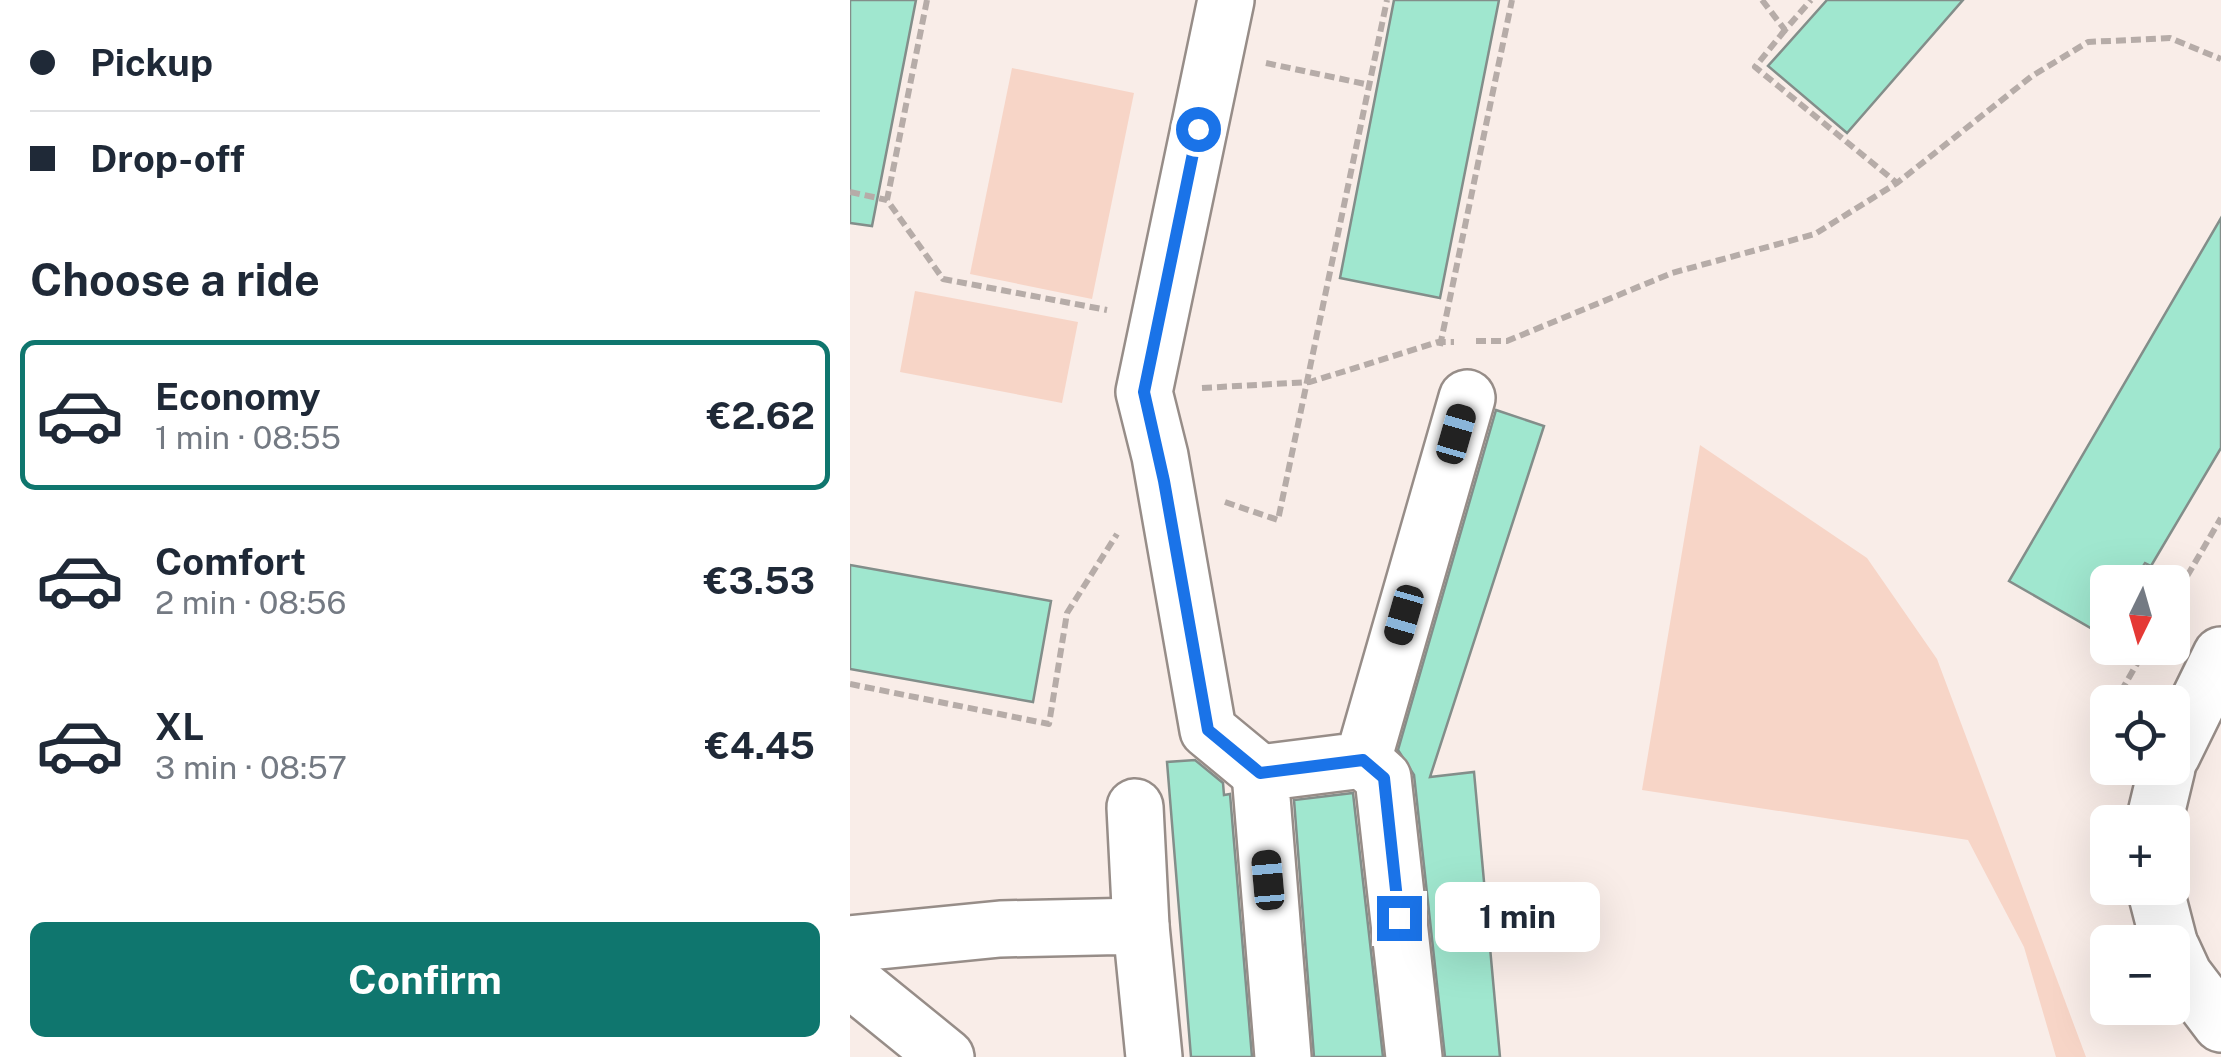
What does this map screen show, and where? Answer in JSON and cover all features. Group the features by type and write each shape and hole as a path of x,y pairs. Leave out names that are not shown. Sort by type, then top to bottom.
{"street":[{"path":"1226,0 1144,392 1164,481 1208,730 1260,773 1283,1057"},
{"path":"1363,760 1467,398"},
{"path":"2190,718 2221,655"},
{"path":"1260,773 1363,760 1384,778 1414,1057"},
{"path":"1134,807 1154,1057"},
{"path":"850,944 1000,930 1141,926"},
{"path":"850,979 946,1057"},
{"path":"2190,983 2221,1024"}],"path":[{"path":"886,200 927,0"},
{"path":"850,684 1049,724 1067,613 1152,478 1278,520 1388,0"},
{"path":"1467,398 1438,342 1512,0"},
{"path":"1762,0 1785,30"},
{"path":"1811,0 1756,67 1897,184"},
{"path":"1144,392 1310,382 1438,342 1507,341 1672,273 1815,234 1897,184 2032,76 2088,42 2170,38 2221,59"},
{"path":"1216,53 1370,85"},
{"path":"850,192 886,200 943,279 1158,320"},
{"path":"2190,571 2221,518"}],"shaded area":[{"path":"1012,68 1134,93 1092,299 970,274"},
{"path":"915,291 1078,322 1062,403 900,372"},
{"path":"1700,445 1867,558 1937,659 2086,1057 2056,1057 2024,947 1968,840 1642,790"}],"building":[{"path":"850,0 916,0 872,226 850,223"},
{"path":"1394,0 1499,0 1440,298 1340,278"},
{"path":"1827,0 1963,0 1847,133 1768,66"},
{"path":"2221,218 2221,448 2152,565 2090,565 2090,628 2009,581"},
{"path":"1496,410 1544,426 1430,777 1474,772 1500,1057 1445,1057 1414,775 1398,750"},
{"path":"850,565 1051,601 1033,702 850,669"},
{"path":"1195,760 1223,783 1224,795 1230,794 1252,1057 1191,1057 1167,762"},
{"path":"1353,793 1383,1057 1314,1057 1294,800"}],"route":[{"path":"1198,129 1144,392 1160,456 1208,730 1260,773 1363,760 1384,778 1399,918"}]}
